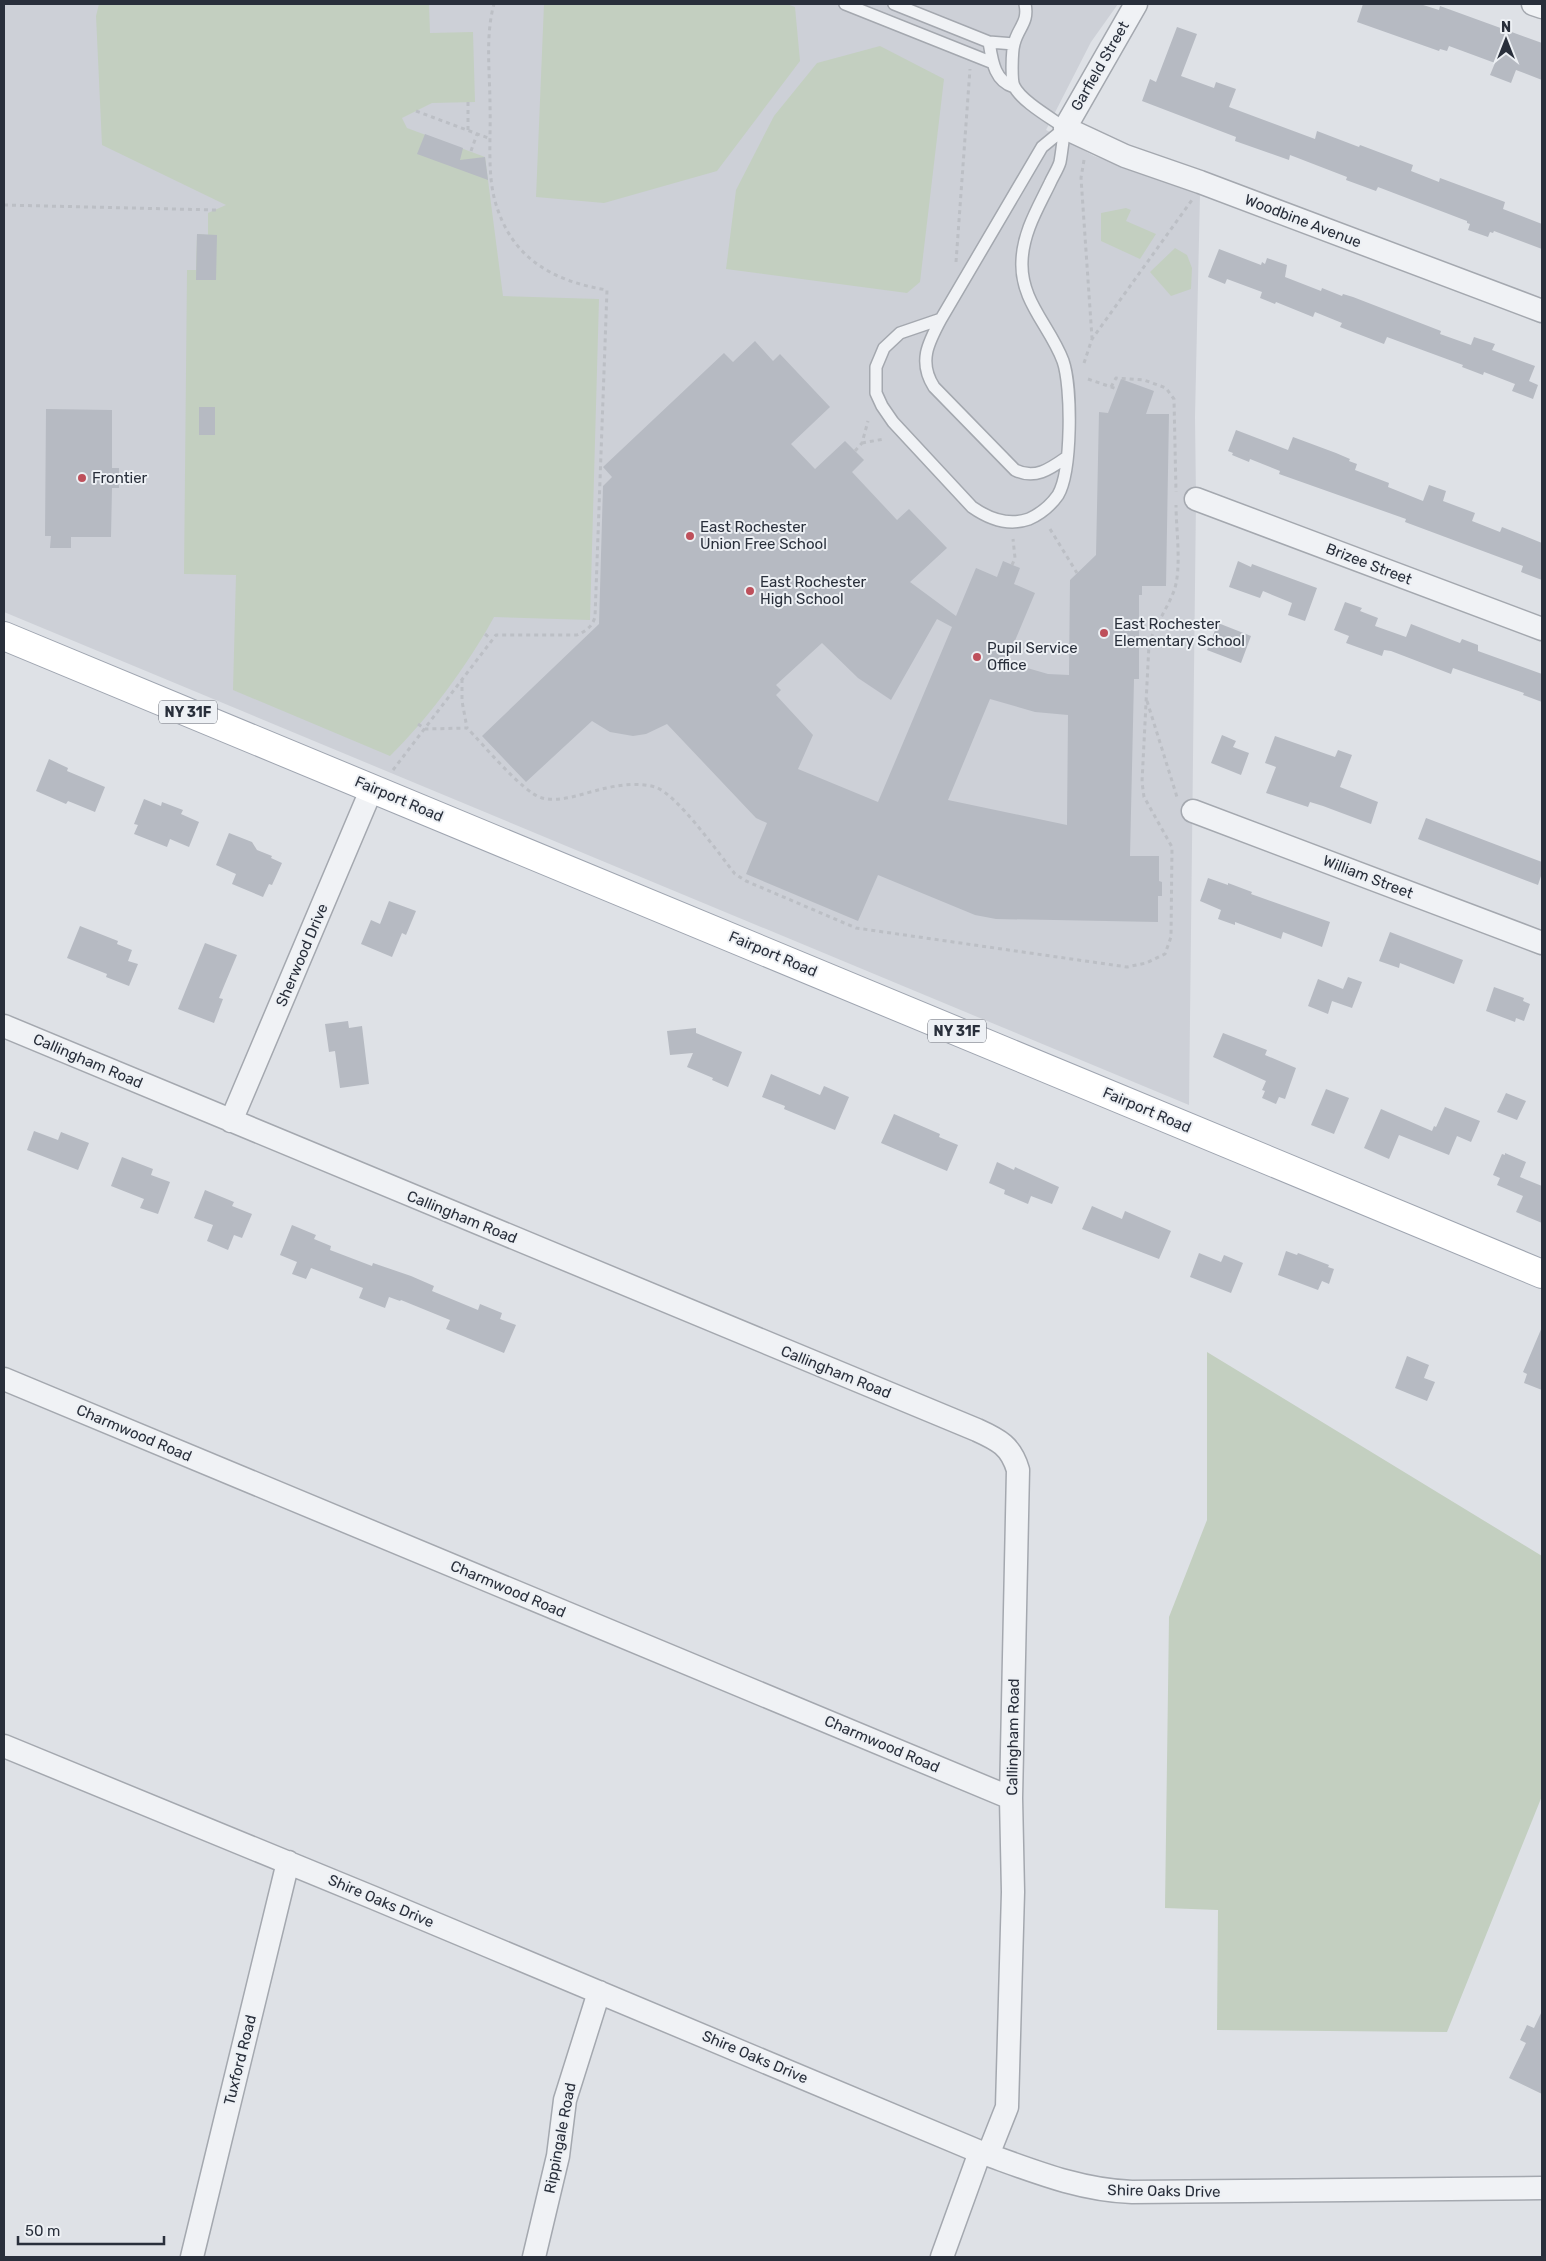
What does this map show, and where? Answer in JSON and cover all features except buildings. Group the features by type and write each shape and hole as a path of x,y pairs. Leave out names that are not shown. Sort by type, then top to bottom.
{"main road":[{"name":"Fairport Road","path":"4,636 1542,1274"}],"street":[{"name":"Garfield Street","path":"1065,128 1136,4"},
{"path":"1533,4 1542,7"},
{"name":"Woodbine Avenue","path":"1065,128 1125,156 1219,189 1542,311"},
{"name":"Brizee Street","path":"1196,498 1542,629"},
{"name":"Sherwood Drive","path":"231,1122 372,788"},
{"name":"William Street","path":"1193,811 1542,943"},
{"name":"Callingham Road","path":"4,1026 231,1122 977,1430 1006,1446 1014,1457 1018,1470 1012,1798 1012,1911 1007,2107 984,2153 942,2257"},
{"name":"Charmwood Road","path":"4,1379 1012,1798"},
{"name":"Shire Oaks Drive","path":"4,1746 288,1862 984,2153 1062,2182 1108,2191 1542,2188"},
{"name":"Tuxford Road","path":"192,2257 288,1862"},
{"name":"Rippingale Road","path":"534,2257 558,2156 565,2100 599,1992"}],"lane":[{"path":"845,4 993,63"},
{"path":"894,4 989,42 1014,44"},
{"path":"1014,87 1012,80 1014,44 1024,25 1026,15 1025,4"},
{"path":"989,42 997,74 1006,84 1014,87 1035,106 1065,128"},
{"path":"1065,128 1042,147 941,319 930,339 926,352 927,377 934,387 1015,470 1030,475 1039,474 1051,469 1067,457"},
{"path":"941,319 900,333 884,348 875,379 876,392 882,406 893,422 972,507 983,515 1003,521 1029,519 1051,504 1059,494 1067,457 1070,396 1068,376 1054,342 1026,293 1022,262 1024,245 1030,225 1059,163 1065,128"}],"path":[{"path":"393,770 491,639 496,635 576,635 586,632 593,624 595,617 606,290 572,283 553,275 536,264 520,250 509,235 495,200 491,140 490,38 494,4"},
{"path":"956,263 970,63"},
{"path":"468,102 468,131"},
{"path":"416,111 491,140"},
{"path":"471,151 477,134"},
{"path":"1084,159 1081,178 1092,339"},
{"path":"1084,363 1092,339 1195,196"},
{"path":"4,205 217,210"},
{"path":"462,679 462,701 467,728 526,790 541,798 556,800 615,786 642,785 657,788 670,796 683,810 735,874 746,881 856,928 1127,967 1146,963 1165,954 1171,937 1172,847 1144,798 1142,782 1144,721 1150,644 1154,630 1174,591 1177,575 1174,399 1166,388 1144,380 1116,378 1111,387"},
{"path":"1088,379 1117,389"},
{"path":"855,451 862,443 868,421"},
{"path":"862,443 884,439"},
{"path":"1050,530 1077,573"},
{"path":"1012,565 1015,558 1013,539"},
{"path":"484,634 491,639"},
{"path":"1147,699 1176,796 1193,811"},
{"path":"418,724 425,728 467,728"}],"shaded area":[{"name":"East Rochester Union Free School","path":"4,4 1118,4 1091,42 1046,130 1094,156 1200,194 1195,417 1196,499 1189,1105 4,612"}],"green space":[{"path":"99,4 429,4 430,33 473,32 475,102 432,103 402,118 407,128 485,157 503,296 599,299 590,620 494,617 473,653 447,690 419,725 390,756 233,690 236,575 184,574 187,270 196,270 197,234 208,235 208,213 226,205 102,145 96,16"},
{"path":"544,4 787,4 795,7 800,61 717,171 604,203 536,197"},
{"path":"880,46 944,79 920,282 907,293 726,269 736,190 774,116 817,63"},
{"path":"1126,208 1131,210 1126,221 1156,234 1140,259 1101,241 1101,213"},
{"path":"1175,248 1187,255 1192,268 1191,289 1171,296 1150,272"},
{"path":"1207,1352 1542,1556 1542,1796 1447,2032 1217,2030 1218,1910 1165,1908 1169,1617 1207,1520"}],"place":[{"name":"Frontier","path":"82,478"},
{"name":"East Rochester Union Free School","path":"690,536"},
{"name":"East Rochester High School","path":"750,591"},
{"name":"East Rochester Elementary School","path":"1104,633"},
{"name":"Pupil Service Office","path":"977,657"}]}
